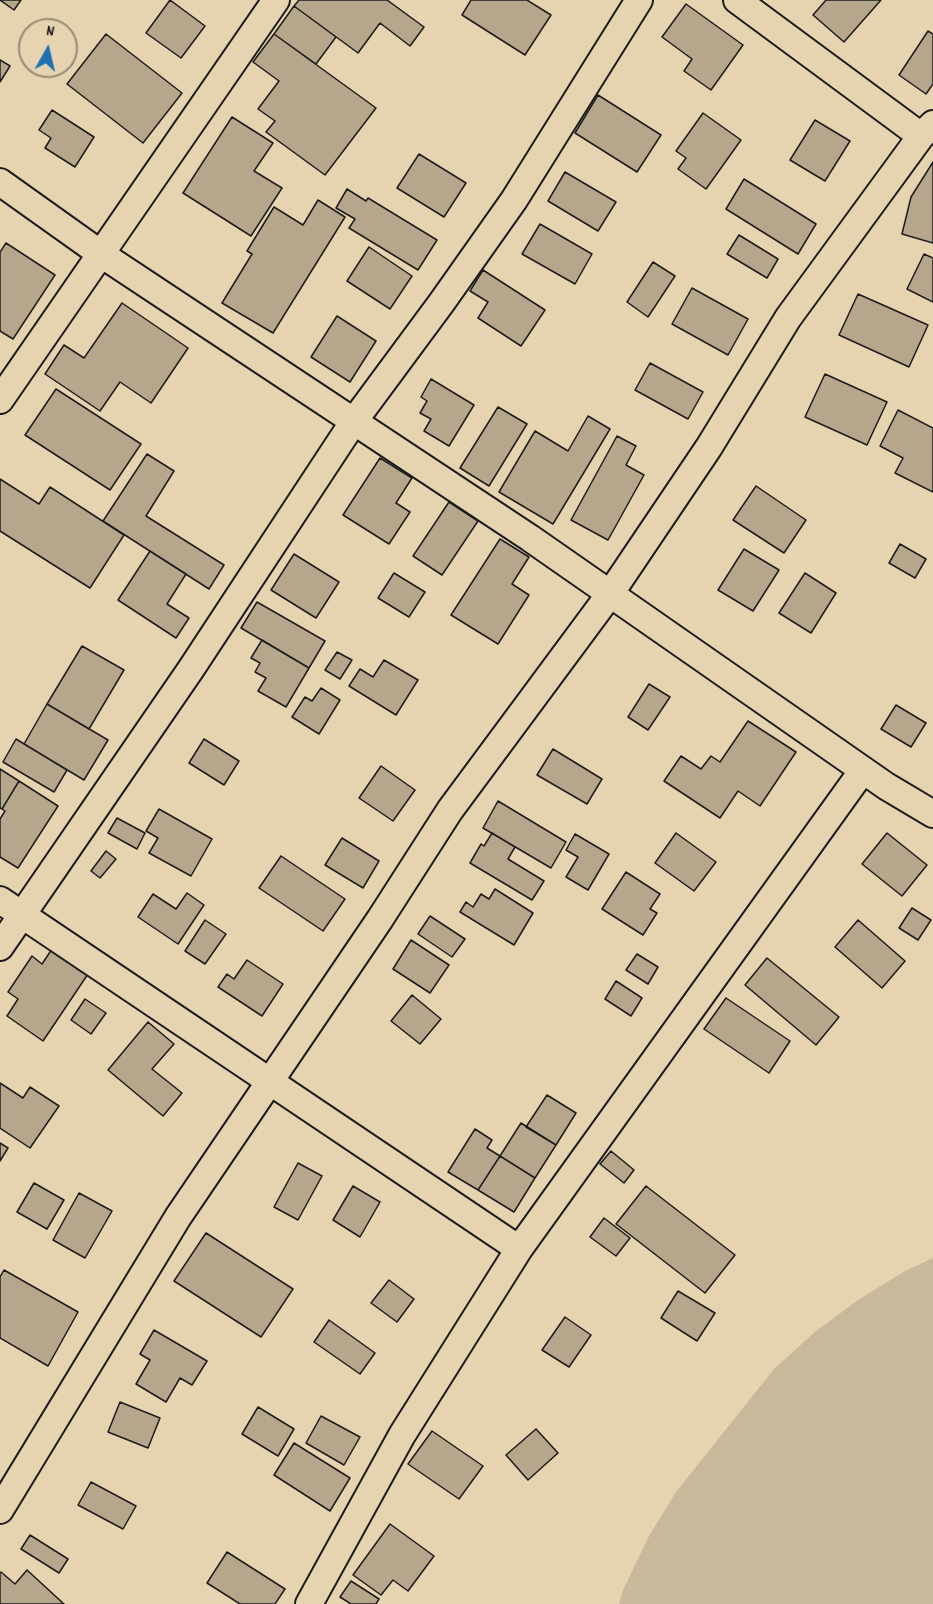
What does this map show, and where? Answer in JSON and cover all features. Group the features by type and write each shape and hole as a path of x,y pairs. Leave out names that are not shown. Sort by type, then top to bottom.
{"street":[{"path":"0,400 276,0"},
{"path":"0,947 191,669 354,422 514,200 639,0"},
{"path":"0,1510 178,1216 380,919 450,810 610,594 709,447 788,318 927,130 737,0"},
{"path":"0,182 101,254 610,594 863,770 933,814"},
{"path":"309,1604 402,1435 519,1249 863,770"},
{"path":"0,900 519,1249"}],"shaded area":[{"path":"933,1258 933,1604 619,1604 623,1590 649,1536 676,1492 774,1369 815,1332 858,1300 905,1271"}],"building":[{"path":"0,0 21,0 14,10"},
{"path":"170,0 205,26 181,58 146,33"},
{"path":"299,0 387,0 424,27 410,46 380,23 358,53 294,6"},
{"path":"471,0 527,0 551,15 525,55 462,15"},
{"path":"826,0 881,0 844,42 813,15"},
{"path":"686,4 743,45 711,90 684,71 692,59 662,37"},
{"path":"294,6 336,37 316,64 274,34"},
{"path":"928,31 933,34 933,84 926,94 899,75"},
{"path":"106,34 182,93 143,143 67,84 72,78 78,78 78,70"},
{"path":"274,34 376,108 325,175 266,132 275,121 258,109 279,81 253,62"},
{"path":"0,60 10,66 0,82"},
{"path":"598,95 661,135 637,172 575,133"},
{"path":"52,110 94,137 75,167 45,148 51,138 39,130"},
{"path":"703,113 741,140 706,189 678,169 686,158 676,151"},
{"path":"232,117 273,143 254,171 282,188 251,236 183,193"},
{"path":"815,120 850,141 825,181 790,160"},
{"path":"419,154 466,183 444,217 397,188"},
{"path":"933,162 933,243 902,234 911,197"},
{"path":"565,172 616,202 598,231 548,201"},
{"path":"744,179 816,224 798,254 726,209"},
{"path":"347,189 366,201 368,198 437,240 418,270 349,228 355,219 336,208"},
{"path":"318,200 345,217 273,333 222,303 252,254 247,251 274,207 303,225"},
{"path":"540,224 592,254 575,284 522,254"},
{"path":"739,235 778,259 767,278 727,254"},
{"path":"6,243 55,275 13,339 0,331 0,252"},
{"path":"369,247 412,276 390,309 347,281"},
{"path":"924,254 933,258 933,302 907,289"},
{"path":"653,262 675,276 648,317 627,302"},
{"path":"483,270 545,310 521,346 478,318 488,302 470,291"},
{"path":"692,288 748,319 728,355 672,324"},
{"path":"858,294 928,325 909,367 839,335"},
{"path":"122,303 188,348 151,403 120,382 100,411 45,374 64,345 84,358"},
{"path":"337,316 376,341 350,382 311,357"},
{"path":"650,363 703,392 688,419 635,390"},
{"path":"825,374 887,402 867,445 805,417"},
{"path":"431,379 474,405 449,446 424,431 431,419 420,413 427,401 421,397"},
{"path":"56,389 141,444 110,490 25,435"},
{"path":"498,407 527,424 489,486 460,468"},
{"path":"898,410 933,428 933,492 895,473 903,458 880,446"},
{"path":"588,416 610,429 553,524 499,492 535,431 568,451"},
{"path":"617,436 636,446 626,465 644,475 608,540 571,520"},
{"path":"147,454 174,471 146,516 224,565 209,589 103,521"},
{"path":"380,458 412,478 396,503 410,512 389,544 343,515"},
{"path":"0,479 39,504 50,487 124,535 90,588 0,531"},
{"path":"756,486 806,520 784,553 733,520"},
{"path":"449,502 478,521 442,575 413,556"},
{"path":"500,539 529,557 512,584 529,595 498,644 451,615"},
{"path":"900,544 926,559 915,578 889,563"},
{"path":"744,549 779,570 753,611 718,590"},
{"path":"150,551 186,574 167,604 189,618 176,638 118,600"},
{"path":"294,554 339,582 316,618 271,590"},
{"path":"394,573 425,592 409,617 378,598"},
{"path":"805,573 836,593 811,633 779,613"},
{"path":"257,602 325,641 309,668 241,628"},
{"path":"262,640 309,668 286,707 258,691 266,678 255,672 260,663 251,658"},
{"path":"82,646 124,670 89,729 47,704"},
{"path":"337,652 352,660 340,679 325,670"},
{"path":"384,660 418,680 396,715 349,686 360,669 373,677"},
{"path":"649,684 670,697 648,730 628,717"},
{"path":"321,688 340,700 319,734 292,717 305,697 312,701"},
{"path":"47,704 108,740 84,780 24,744"},
{"path":"896,705 926,723 911,747 881,729"},
{"path":"748,721 796,752 760,806 738,791 720,818 664,781 681,756 701,769 711,756 720,762"},
{"path":"16,739 67,770 54,792 3,762"},
{"path":"204,739 239,761 224,785 189,763"},
{"path":"553,749 602,779 587,804 537,775"},
{"path":"381,766 415,790 393,821 359,798"},
{"path":"0,769 19,781 2,809 0,808"},
{"path":"19,781 58,806 18,868 0,857 0,819 5,811 2,809"},
{"path":"498,801 566,842 551,868 483,828"},
{"path":"159,809 212,839 191,876 149,853 158,838 146,831"},
{"path":"117,818 145,833 137,849 108,833"},
{"path":"492,833 515,847 508,859 544,881 532,900 470,863 481,844 484,846"},
{"path":"676,833 716,862 694,891 655,863"},
{"path":"887,833 927,865 902,896 862,864"},
{"path":"575,834 609,854 588,890 566,877 578,857 566,850"},
{"path":"342,838 379,861 363,888 325,865"},
{"path":"106,851 116,859 100,878 91,871"},
{"path":"281,856 345,899 323,931 259,888"},
{"path":"626,872 660,894 650,909 657,913 643,935 602,909"},
{"path":"495,889 533,913 514,945 460,912 466,902 473,907 481,894 489,899"},
{"path":"187,893 204,905 178,944 138,917 153,894 176,909"},
{"path":"912,908 931,920 918,940 899,928"},
{"path":"430,916 465,939 452,957 418,934"},
{"path":"205,920 226,934 205,964 185,951"},
{"path":"858,920 905,961 882,988 835,947"},
{"path":"411,940 449,965 430,993 393,969"},
{"path":"52,949 88,974 43,1041 7,1016 18,999 8,992 32,956 42,964"},
{"path":"637,954 658,967 648,984 626,970"},
{"path":"767,958 839,1017 816,1045 745,985"},
{"path":"247,960 283,984 262,1016 218,987 227,974 234,979"},
{"path":"616,981 642,998 631,1016 605,999"},
{"path":"412,995 441,1019 420,1044 391,1021"},
{"path":"726,998 790,1041 769,1073 704,1029"},
{"path":"85,999 106,1013 91,1034 71,1020"},
{"path":"148,1022 174,1044 152,1069 182,1093 163,1116 108,1070"},
{"path":"0,1083 23,1098 30,1087 59,1106 30,1148 0,1128"},
{"path":"547,1095 576,1113 556,1145 526,1127"},
{"path":"521,1123 556,1145 535,1178 500,1156"},
{"path":"475,1129 492,1140 487,1148 500,1156 478,1190 448,1172"},
{"path":"0,1143 8,1148 0,1161"},
{"path":"611,1151 634,1170 624,1183 600,1164"},
{"path":"500,1156 535,1178 514,1212 478,1190"},
{"path":"298,1163 322,1176 298,1220 274,1207"},
{"path":"34,1183 64,1200 47,1229 17,1212"},
{"path":"353,1186 380,1202 360,1237 333,1220"},
{"path":"646,1186 735,1255 705,1293 616,1224"},
{"path":"79,1193 112,1211 85,1258 53,1240"},
{"path":"604,1218 630,1238 616,1256 590,1237"},
{"path":"206,1233 293,1289 261,1337 174,1281"},
{"path":"4,1270 78,1312 48,1366 0,1338 0,1277"},
{"path":"389,1280 414,1299 397,1322 371,1303"},
{"path":"678,1291 715,1313 697,1341 661,1318"},
{"path":"565,1317 591,1335 569,1367 542,1350"},
{"path":"329,1320 375,1353 360,1374 314,1342"},
{"path":"154,1330 207,1361 192,1385 180,1378 166,1402 136,1384 150,1360 140,1354"},
{"path":"120,1402 160,1418 148,1448 108,1432"},
{"path":"258,1407 294,1429 278,1456 242,1434"},
{"path":"321,1416 360,1437 344,1465 306,1443"},
{"path":"536,1429 558,1453 528,1480 506,1455"},
{"path":"432,1431 483,1466 459,1499 408,1464"},
{"path":"294,1443 350,1478 330,1511 274,1475"},
{"path":"91,1482 136,1506 123,1529 78,1505"},
{"path":"390,1524 434,1556 408,1591 393,1580 381,1595 353,1575"},
{"path":"30,1535 68,1559 59,1573 21,1549"},
{"path":"227,1552 285,1589 275,1604 240,1604 207,1583"},
{"path":"27,1570 64,1604 0,1604 0,1573 15,1584"},
{"path":"351,1581 379,1599 376,1604 351,1604 340,1597"}]}
